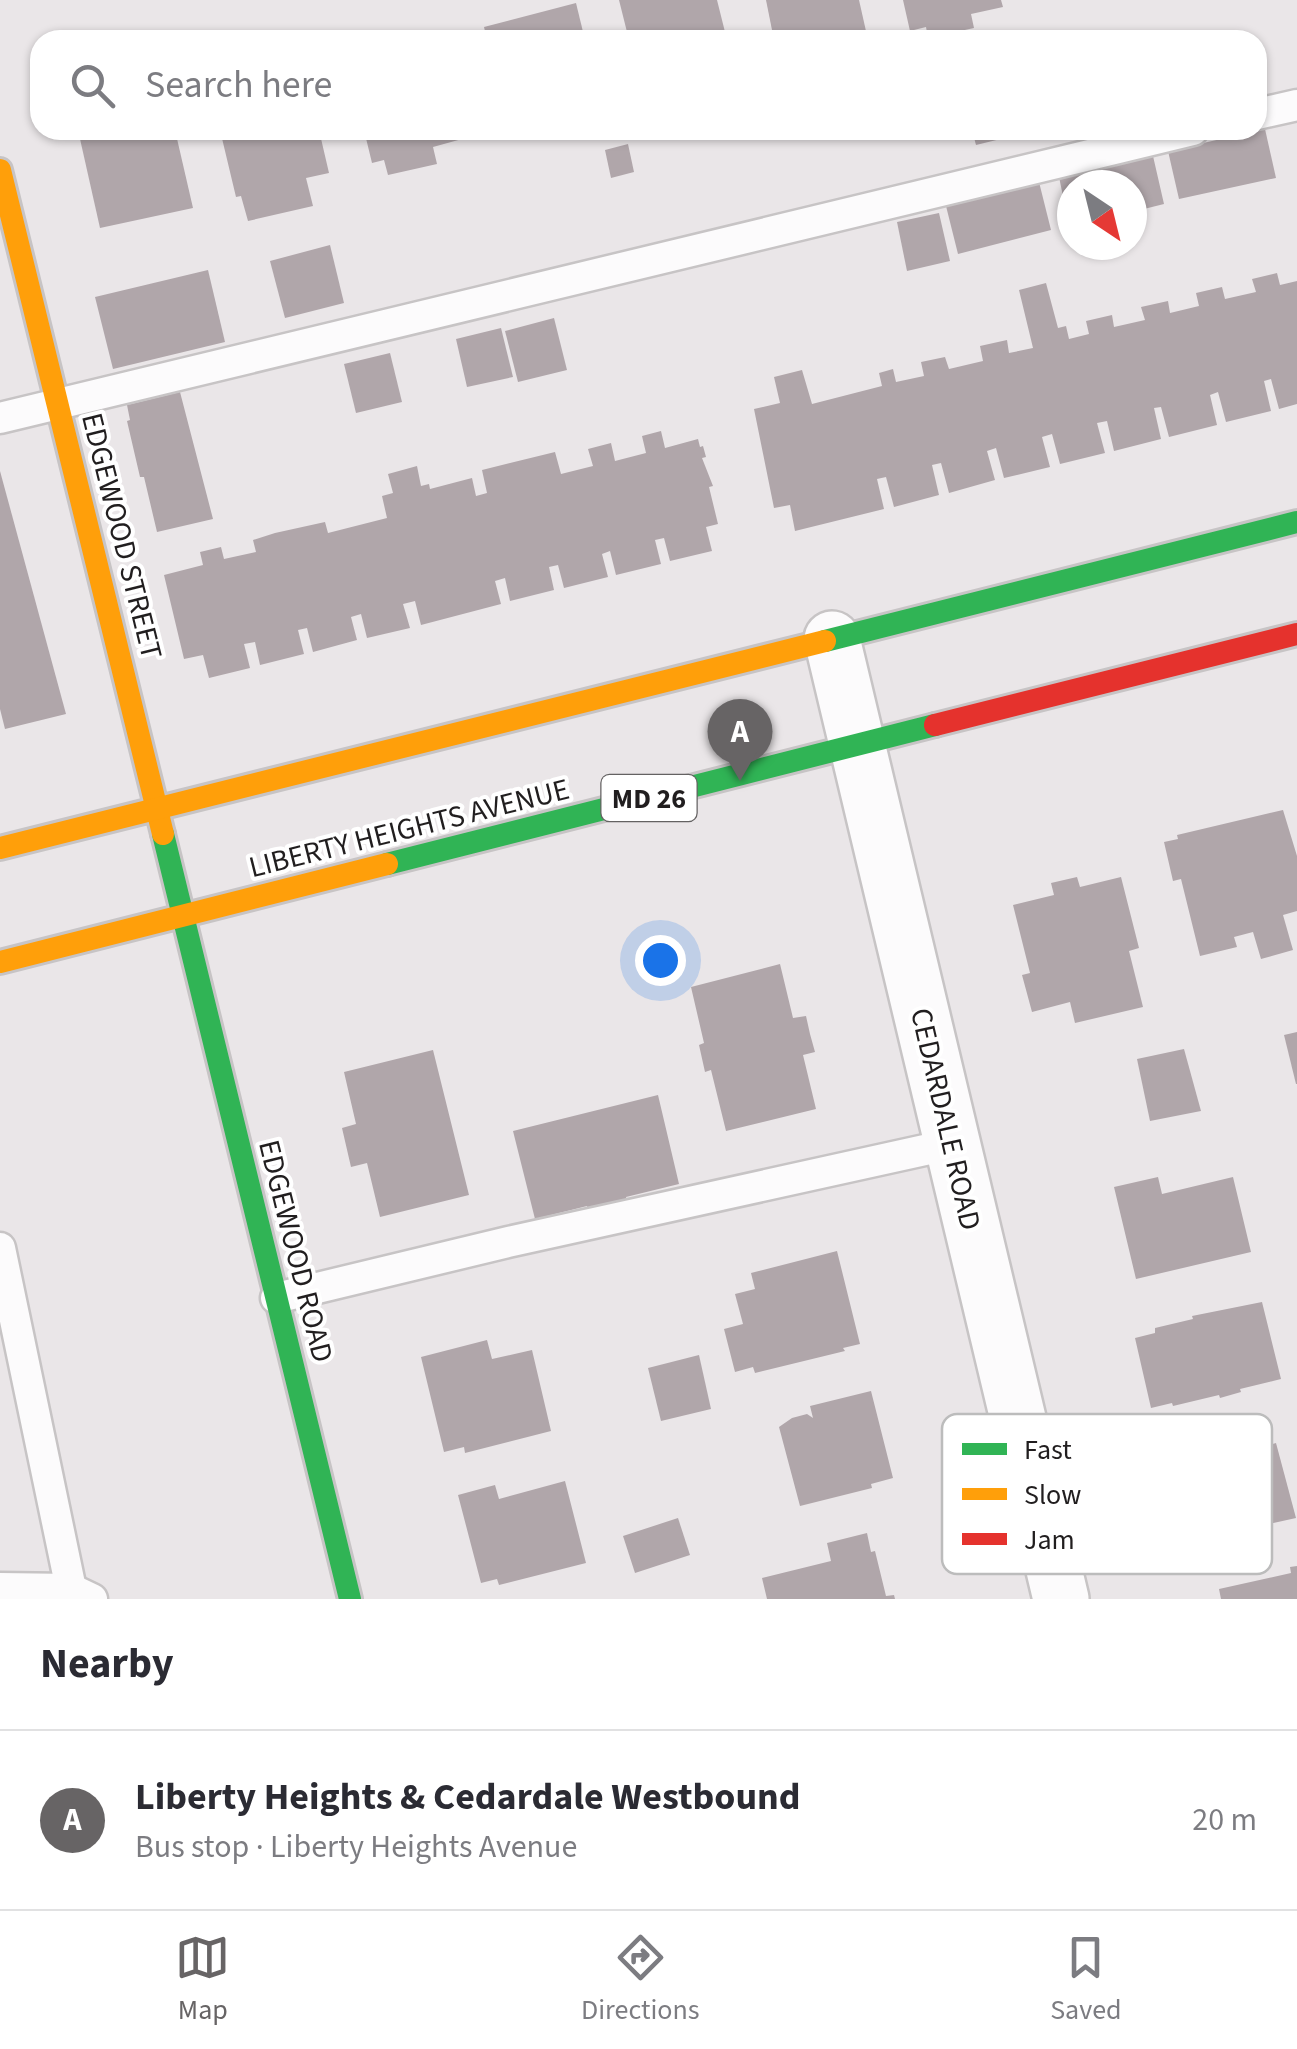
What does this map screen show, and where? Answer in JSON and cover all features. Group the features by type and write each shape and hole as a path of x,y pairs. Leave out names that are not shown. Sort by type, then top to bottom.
{"main road":[{"name":"EDGEWOOD STREET","path":"0,170 185,916"},
{"path":"0,848 1297,522"},
{"name":"LIBERTY HEIGHTS AVENUE","path":"0,962 1297,634"},
{"name":"EDGEWOOD ROAD","path":"185,916 350,1599"}],"street":[{"name":"CEDARDALE ROAD","path":"832,638 1017,1414"},
{"name":"CEDARDALE ROAD","path":"1055,1574 1061,1599"}],"lane":[{"path":"1267,112 1297,105"},
{"path":"0,418 1152,140"},
{"path":"276,1298 508,1242 952,1144"},
{"path":"0,1248 82,1594 0,1588"}],"building":[{"path":"619,0 717,0 724,30 626,30"},
{"path":"766,0 859,0 866,30 772,30"},
{"path":"903,0 1001,0 1003,7 971,14 974,28 910,30"},
{"path":"576,3 583,30 485,30 484,27"},
{"path":"1267,138 1276,178 1179,199 1168,151 1216,140"},
{"path":"80,140 177,140 193,208 100,228"},
{"path":"222,140 321,140 329,173 306,178 313,206 248,221 241,196 236,197"},
{"path":"366,140 458,140 433,147 437,164 388,175 384,160 372,163"},
{"path":"628,144 634,172 611,178 605,150"},
{"path":"1153,156 1164,204 1147,208 1147,170 1090,170"},
{"path":"1039,182 1051,230 958,254 946,206"},
{"path":"939,213 950,261 907,271 897,222"},
{"path":"330,245 344,303 285,318 270,261"},
{"path":"208,270 225,342 113,369 95,297"},
{"path":"1277,273 1280,285 1297,281 1297,404 1279,409 1271,379 1264,381 1271,411 1226,422 1218,392 1210,395 1217,425 1169,437 1161,407 1154,408 1161,439 1114,451 1107,421 1097,423 1105,453 1060,464 1052,434 1042,437 1050,467 1004,478 996,448 987,451 995,480 949,493 941,463 932,465 939,495 894,507 886,477 877,479 884,509 795,531 790,505 774,508 754,409 780,403 774,377 802,370 812,404 882,386 879,373 893,369 896,382 924,376 921,362 945,357 949,369 983,361 980,346 1007,340 1009,353 1033,348 1019,290 1046,283 1058,328 1066,326 1069,339 1089,334 1086,321 1112,315 1114,327 1145,320 1141,307 1168,301 1170,313 1199,306 1196,293 1222,287 1225,299 1256,292 1252,279"},
{"path":"554,318 567,370 518,382 505,331"},
{"path":"501,328 513,377 467,387 456,339"},
{"path":"390,353 402,402 356,413 344,364"},
{"path":"180,392 213,519 157,532 144,477 140,477 127,405"},
{"path":"661,431 665,448 698,439 700,447 703,446 706,457 702,458 713,486 709,487 718,524 706,527 712,551 670,561 664,538 655,540 661,564 616,575 610,551 602,554 608,577 564,588 558,565 549,567 554,590 510,601 505,578 495,581 501,604 421,625 415,601 403,604 410,628 367,638 361,614 351,617 357,640 313,652 307,628 298,630 304,654 260,665 255,642 244,644 250,668 209,678 203,655 184,659 164,575 203,565 200,552 221,547 224,559 256,552 253,540 275,533 325,522 328,533 387,518 382,496 393,493 388,474 417,466 421,486 429,484 430,489 472,478 476,496 487,493 482,470 555,452 561,474 593,466 588,449 611,443 615,461 646,453 642,436"},
{"path":"0,471 66,714 5,729 0,709"},
{"path":"1283,810 1297,856 1297,911 1283,915 1293,950 1261,959 1253,932 1234,937 1237,947 1200,956 1181,879 1173,881 1164,842 1178,839 1177,835"},
{"path":"1077,877 1080,887 1121,877 1139,948 1129,951 1143,1007 1075,1023 1070,1002 1032,1012 1022,975 1030,973 1013,905 1054,895 1051,883"},
{"path":"780,964 793,1018 806,1016 815,1052 803,1055 816,1109 726,1131 711,1070 705,1072 699,1045 704,1043 691,987"},
{"path":"1297,1032 1297,1084 1296,1084 1284,1035"},
{"path":"1184,1049 1201,1111 1150,1121 1137,1059"},
{"path":"433,1050 469,1195 380,1217 367,1163 351,1167 342,1128 356,1124 344,1072"},
{"path":"658,1095 679,1184 626,1197 629,1210 591,1219 587,1206 535,1219 513,1131"},
{"path":"1158,1177 1162,1194 1233,1177 1251,1252 1136,1279 1114,1187"},
{"path":"837,1251 860,1344 755,1373 753,1367 735,1372 724,1329 743,1324 735,1294 755,1289 751,1273"},
{"path":"1262,1302 1281,1379 1220,1398 1219,1395 1151,1408 1135,1338 1155,1333 1155,1328 1193,1319 1192,1316"},
{"path":"487,1340 492,1359 532,1350 551,1431 465,1453 464,1447 444,1452 421,1357"},
{"path":"699,1355 711,1409 661,1421 648,1368"},
{"path":"871,1391 893,1478 871,1484 872,1488 800,1506 779,1427 807,1414 813,1418 810,1406"},
{"path":"1276,1443 1296,1518 1272,1523 1272,1444"},
{"path":"565,1481 586,1563 499,1585 497,1579 481,1583 458,1495 495,1485 499,1499"},
{"path":"678,1518 690,1555 635,1573 623,1536"},
{"path":"867,1533 886,1596 894,1595 895,1599 767,1599 762,1578 831,1561 827,1543"},
{"path":"1297,1566 1297,1599 1221,1599 1219,1589 1291,1573 1290,1567"}],"traffic: fast":[{"path":"825,641 1297,522"},
{"path":"387,864 935,725"},
{"path":"163,834 350,1599"}],"traffic: slow":[{"path":"0,170 163,834"},
{"path":"0,848 825,641"},
{"path":"0,962 387,864"}],"traffic: jam":[{"path":"935,725 1297,634"}],"place":[{"name":"Liberty Heights & Cedardale Westbound","path":"740,781"}]}
